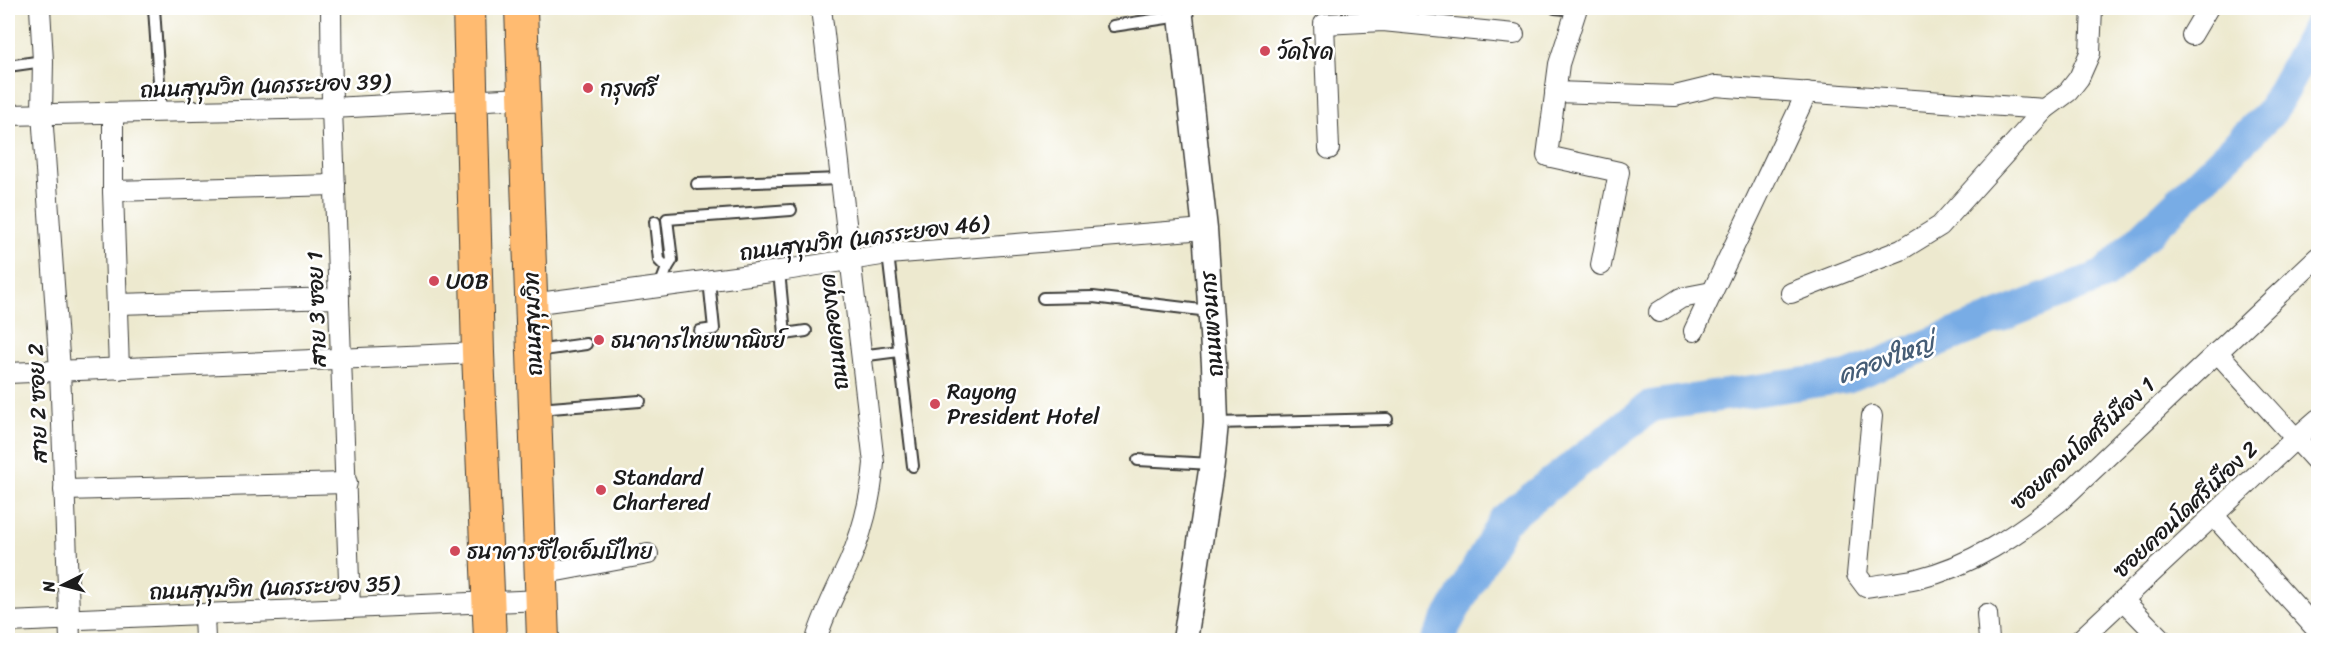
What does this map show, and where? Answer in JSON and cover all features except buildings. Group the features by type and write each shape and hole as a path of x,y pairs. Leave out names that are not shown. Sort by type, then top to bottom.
{"main road":[{"path":"469,8 478,353 490,640"},
{"name":"ถนนสุขุมวิท","path":"521,8 543,640"}],"street":[{"name":"สาย 2 ซอย 2","path":"40,8 43,61 42,114 60,370 70,640"},
{"name":"สาย 3 ซอย 1","path":"331,8 332,108 350,608"},
{"name":"ถนนคลองขุด","path":"816,640 823,615 850,561 869,506 874,463 821,8"},
{"path":"1791,293 1901,250 1940,226 2045,109 2068,92 2079,78 2090,52 2092,8"},
{"path":"2192,35 2208,8"},
{"path":"1577,9 1559,64 1547,156 1619,172 1601,265"},
{"name":"ถนนพจนกร","path":"1180,12 1204,229 1216,423 1212,464 1185,640"},
{"path":"1329,149 1324,24 1383,14 1514,34"},
{"path":"1555,92 1675,96 1716,86 2045,109"},
{"path":"1694,332 1808,92"},
{"name":"ถนนสุขุมวิท (นครระยอง 39)","path":"8,115 332,108 524,98"},
{"path":"113,113 113,190 119,369"},
{"path":"113,190 335,185"},
{"name":"ถนนสุขุมวิท (นครระยอง 46)","path":"531,304 888,254 1204,229"},
{"name":"ซอยคอนโดศรีเมือง 1","path":"1872,417 1857,575 1866,587 1917,579 1957,565 1990,550 2023,529 2060,501 2319,257"},
{"path":"1659,312 1681,297 1712,292"},
{"path":"117,304 339,298"},
{"path":"2217,352 2319,463"},
{"path":"8,373 478,353"},
{"name":"ซอยคอนโดศรีเมือง 2","path":"2083,638 2319,419"},
{"path":"64,490 347,483"},
{"path":"2214,516 2319,630"},
{"name":"ถนนสุขุมวิท (นครระยอง 35)","path":"8,622 488,602 648,554"},
{"path":"2123,600 2162,640"},
{"path":"1987,614 1989,640"},
{"path":"204,615 205,640"}],"lane":[{"path":"154,8 160,112"},
{"path":"1555,8 1577,9"},
{"path":"1113,26 1180,12"},
{"path":"8,66 43,61"},
{"path":"697,184 841,179"},
{"path":"660,286 672,260 667,219 791,210"},
{"path":"655,222 659,260 667,268"},
{"path":"888,254 913,466"},
{"path":"779,271 784,334 806,331"},
{"path":"700,331 714,329 709,280"},
{"path":"1043,298 1094,297 1209,311"},
{"path":"533,351 586,344"},
{"path":"860,356 899,351"},
{"path":"534,409 640,401"},
{"path":"1216,423 1387,419"},
{"path":"1138,460 1212,464"}],"waterway":[{"name":"คลองใหญ่","path":"1437,640 1504,520 1651,406 1847,377 2104,275 2271,112 2318,27"}],"place":[{"name":"วัดโขด","path":"1265,51"},
{"name":"กรุงศรี","path":"588,88"},
{"name":"UOB","path":"434,281"},
{"name":"ธนาคารไทยพาณิชย์","path":"599,340"},
{"name":"Rayong President Hotel","path":"935,404"},
{"name":"Standard Chartered","path":"601,490"},
{"name":"ธนาคารซีไอเอ็มบีไทย","path":"455,551"}]}
